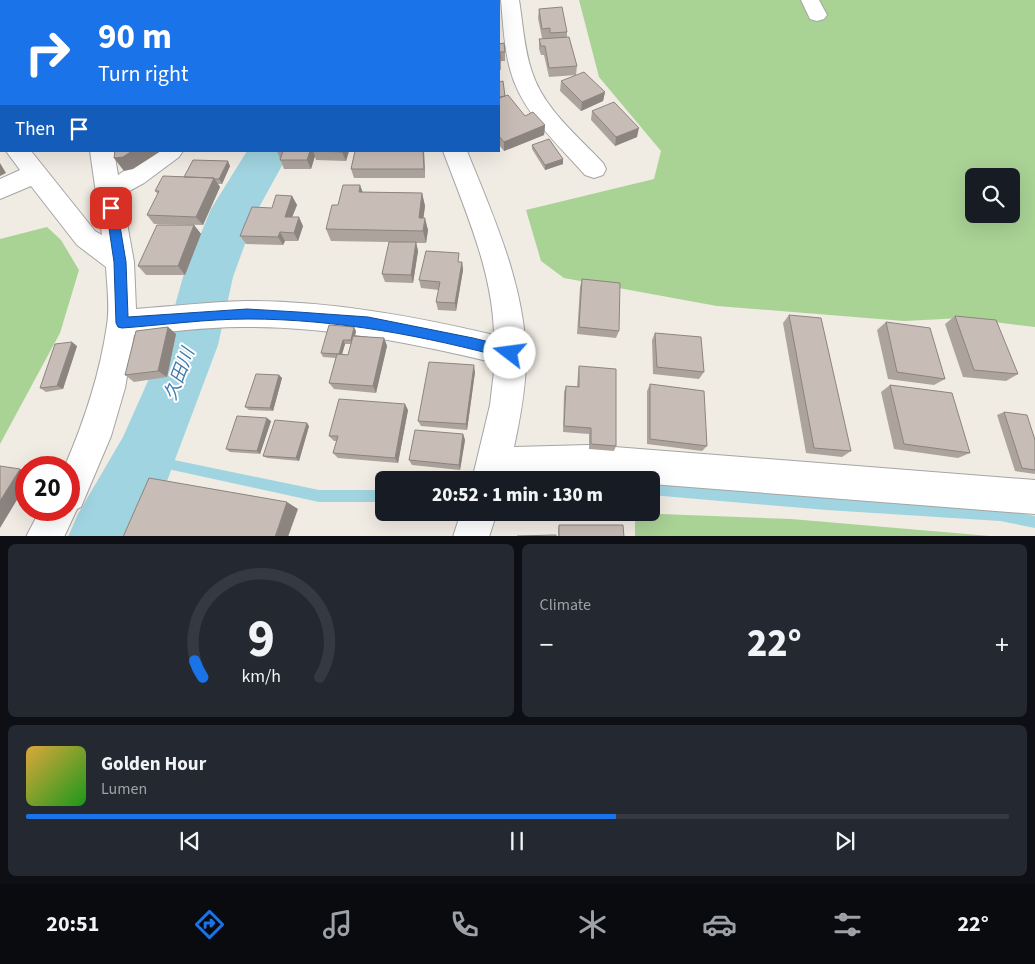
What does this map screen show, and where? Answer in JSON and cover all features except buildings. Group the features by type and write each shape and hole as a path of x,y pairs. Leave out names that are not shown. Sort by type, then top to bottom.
{"street":[{"path":"510,0 520,69 530,92 540,108 594,169"},
{"path":"19,152 34,174 86,238 120,262"},
{"path":"80,470 95,436 109,388 122,323 120,262 102,152"},
{"path":"108,190 135,177 170,152"},
{"path":"455,152 490,244 506,306 510,353 508,394 491,471"},
{"path":"0,190 34,174"},
{"path":"122,323 247,314 368,323 473,343 510,353"},
{"path":"501,471 589,462 1035,497"},
{"path":"44,536 53,521"}],"green space":[{"path":"579,0 1035,0 1035,327 962,318 904,321 717,306 564,278 541,261 526,210 654,179 661,151 599,77"},
{"path":"47,227 61,240 79,270 60,333 0,444 0,239"},
{"path":"660,514 791,519 990,536 635,536 635,521 660,521"}],"waterway":[{"name":"久田川","path":"102,536 145,459 191,345 208,277 234,209 268,152"},
{"path":"145,459 319,496 375,496"},
{"path":"660,490 827,504 1000,515 1035,522"}],"route":[{"path":"111,208 120,262 122,323 247,314 298,317 368,323 473,343 510,353"}]}
